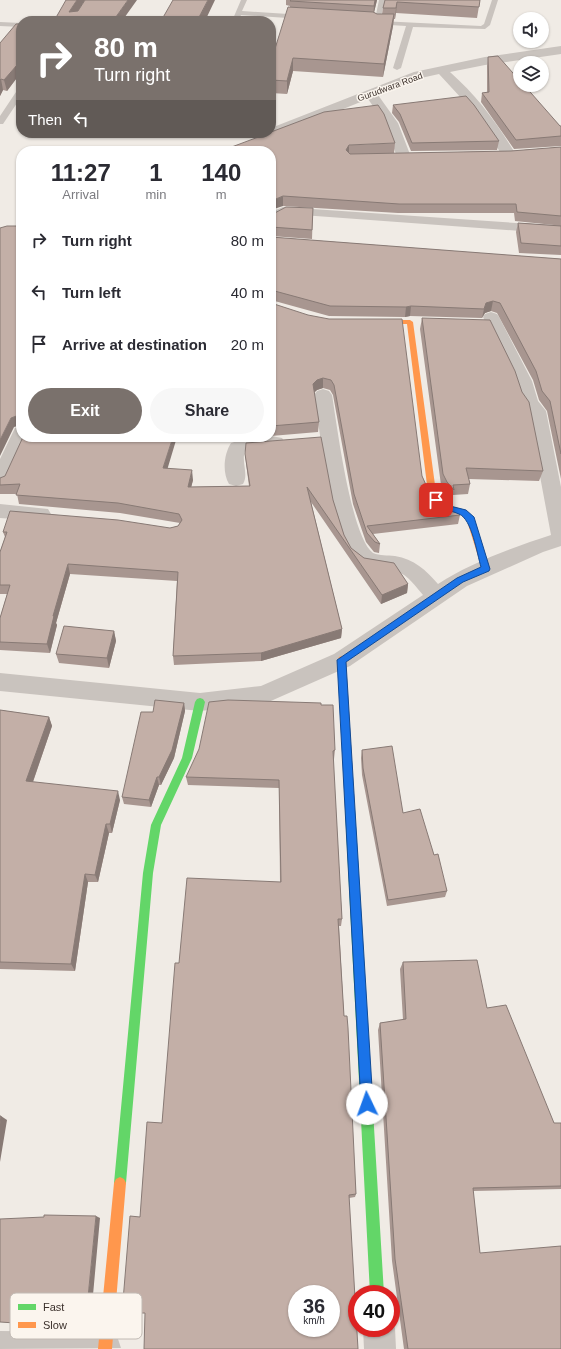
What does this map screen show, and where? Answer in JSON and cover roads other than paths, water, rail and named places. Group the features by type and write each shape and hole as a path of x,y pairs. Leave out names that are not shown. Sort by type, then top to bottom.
{"street":[{"name":"Gurudwara Road","path":"276,131 418,75 485,61 561,50"},
{"path":"441,70 481,111 496,131 508,155"},
{"path":"370,94 388,116 395,129 404,157"},
{"path":"494,155 524,154"},
{"path":"390,158 419,157"},
{"path":"276,215 283,212 302,211 561,230"},
{"path":"366,322 418,323 431,485 436,500 444,507 463,512 471,520 486,569"},
{"path":"0,682 200,702 239,699 264,695 342,660 460,580 536,547 561,538 541,440 538,412 530,402 522,381 483,322"},
{"path":"323,395 324,438 344,511 356,547 361,555 371,561 396,564 408,568 436,596"},
{"path":"0,434 16,433"},
{"path":"276,441 293,440"},
{"path":"0,480 16,442"},
{"path":"236,479 234,455 237,447 247,444 270,442"},
{"path":"0,511 56,516"},
{"path":"342,660 377,1285"},
{"path":"110,1293 148,873 156,825 187,758 200,702"},
{"path":"379,1337 380,1349"},
{"path":"0,1347 105,1348"}],"lane":[{"path":"236,16 244,0"},
{"path":"376,22 382,0"},
{"path":"368,22 483,28 487,24 495,0"},
{"path":"238,13 307,18"},
{"path":"0,24 16,25"},
{"path":"397,68 410,25"},
{"path":"0,122 14,100"}]}
